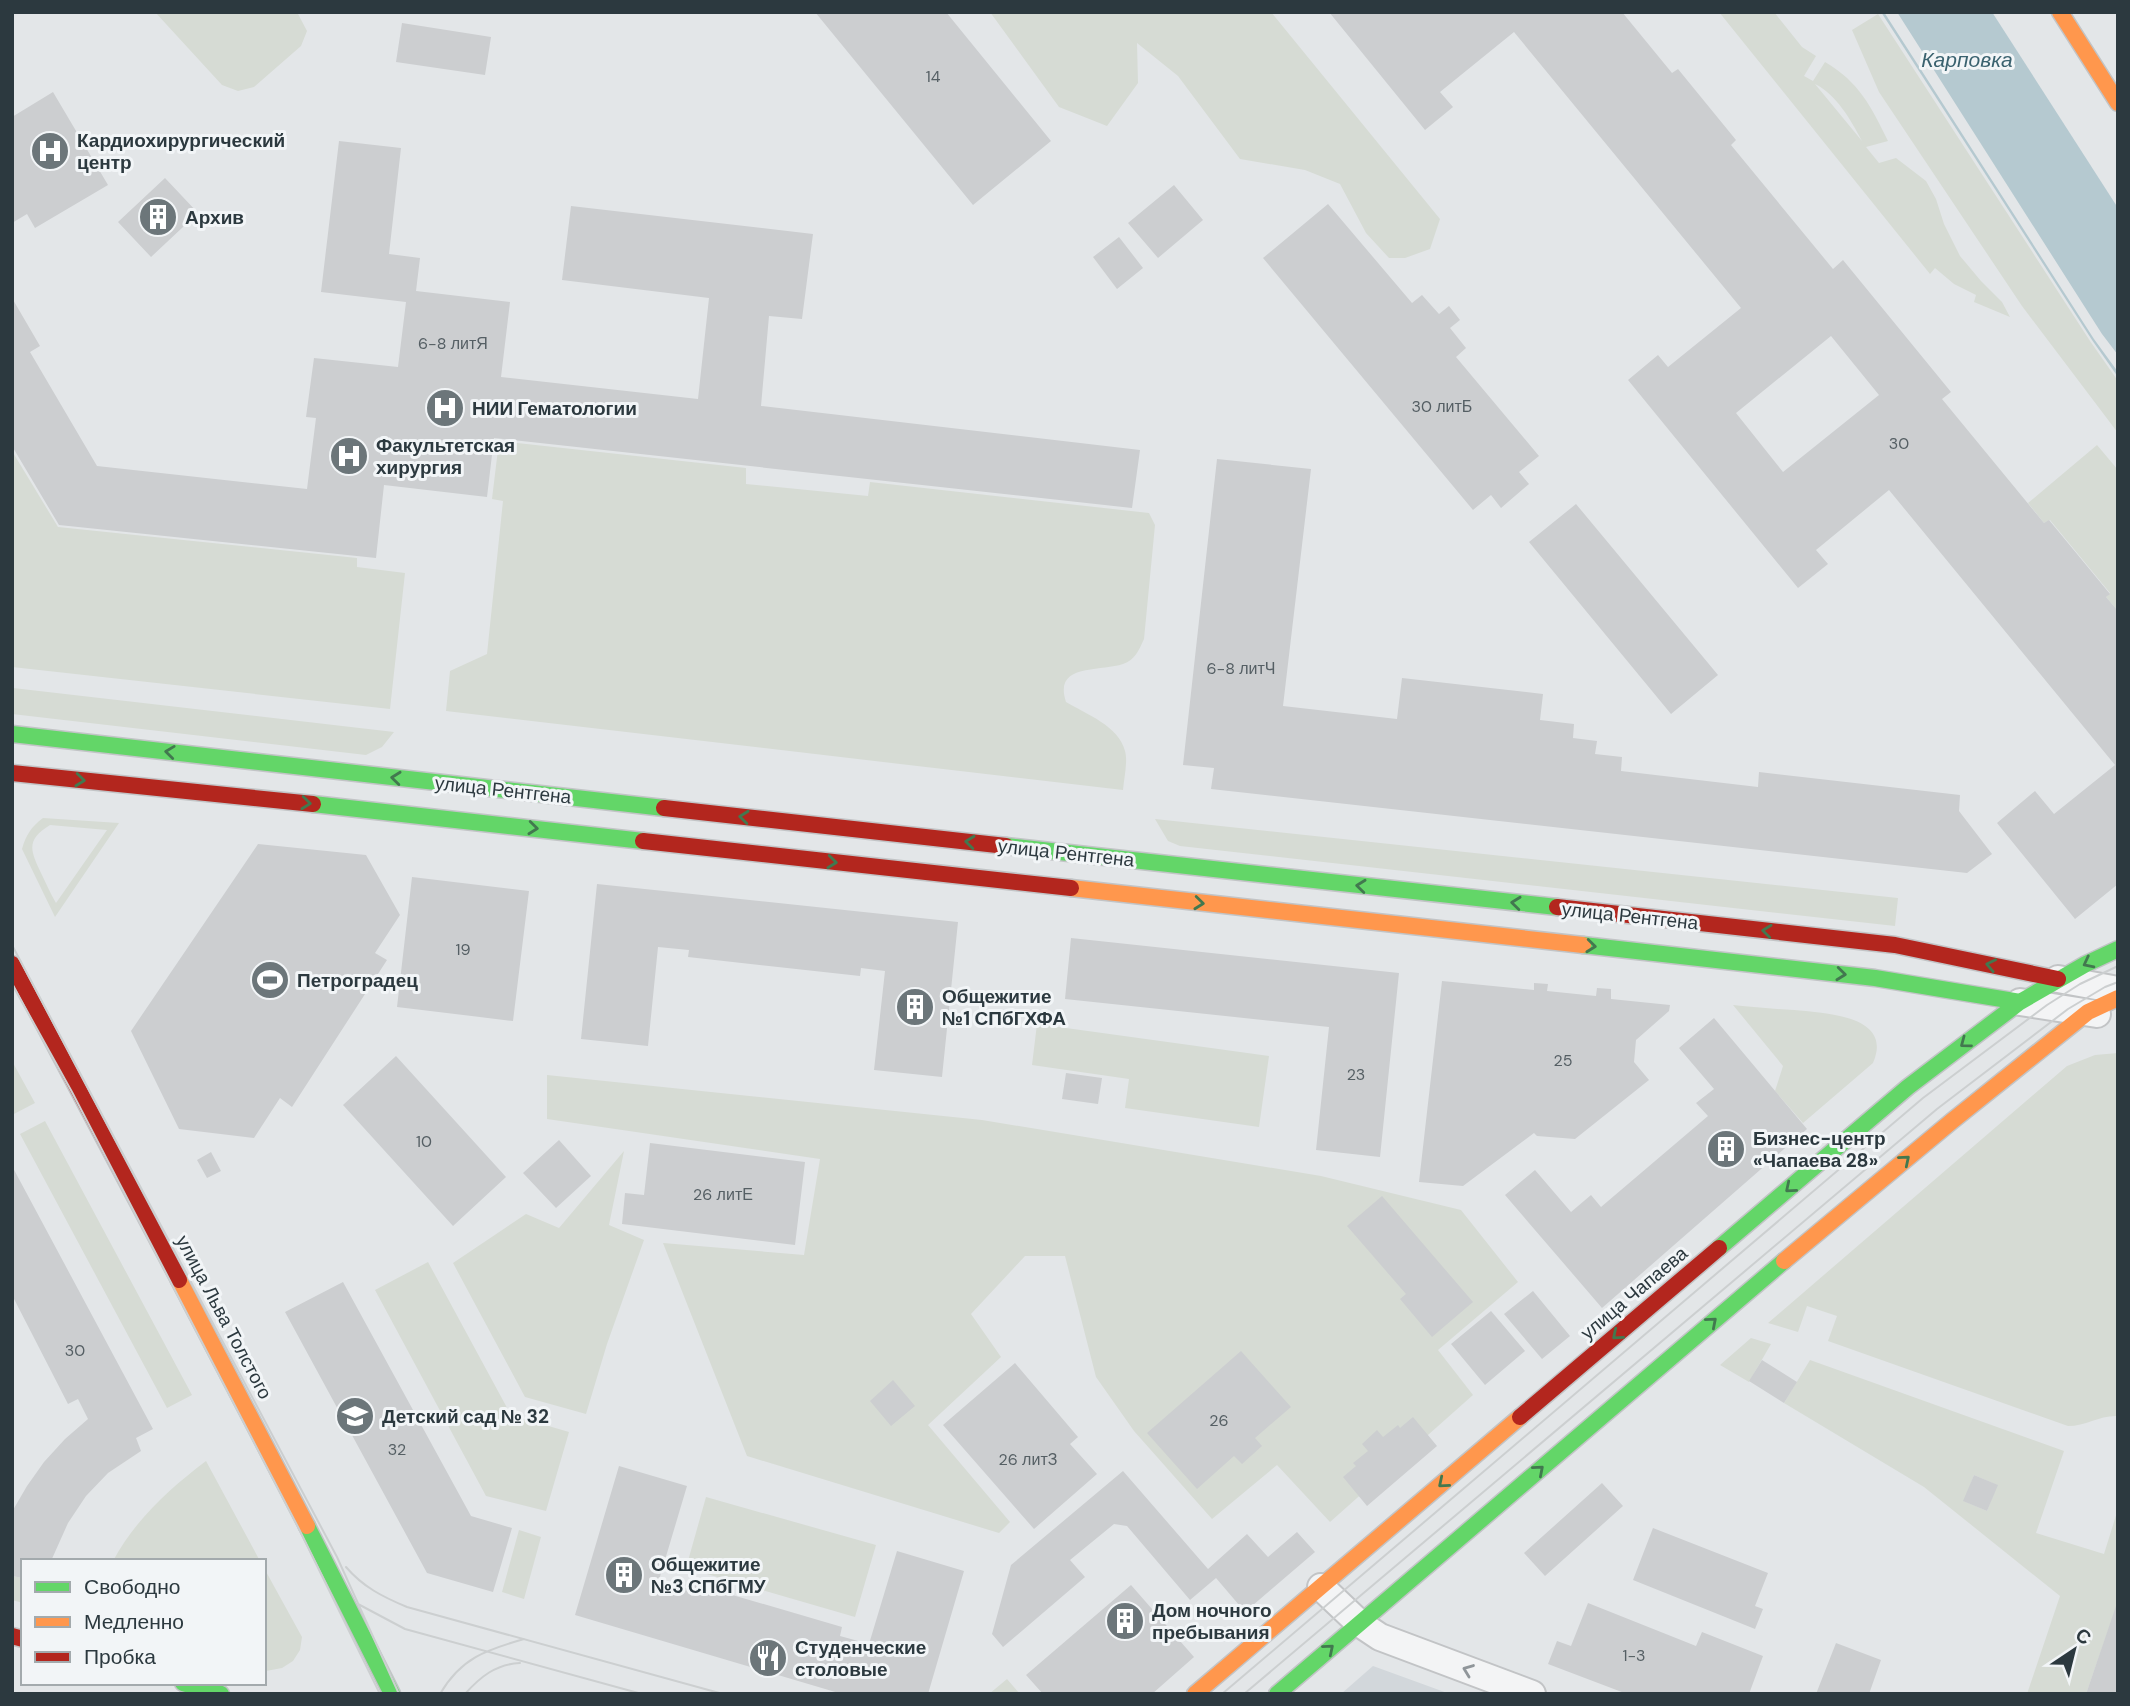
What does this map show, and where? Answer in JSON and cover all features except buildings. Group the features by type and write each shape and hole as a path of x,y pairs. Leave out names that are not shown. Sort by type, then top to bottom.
{"street":[{"path":"2060,12 2118,103"},
{"name":"улица Рентгена","path":"12,734 1895,945 2118,990"},
{"name":"улица Рентгена","path":"12,773 405,814 1875,978 2118,1018"},
{"name":"улица Чапаева","path":"1195,1694 1908,1087 2020,1002 2058,979 2118,949"},
{"name":"улица Льва Толстого","path":"12,964 250,1413 392,1694"},
{"path":"1277,1694 1782,1262 1952,1121 2088,1012 2118,998"},
{"path":"1321,1587 1359,1623 1380,1637 1532,1694"},
{"path":"190,1685 221,1694"}],"shaded area":[{"path":"155,12 297,12 307,31 301,46 254,87 238,91 222,85"},
{"path":"990,12 1271,12 1440,219 1430,249 1405,258 1389,258 1366,233 1340,184 1305,170 1240,159 1178,76 1137,43 1138,83 1107,126 1059,107"},
{"path":"1719,12 1774,12 1802,47 1816,56 1804,76 1813,81 1825,62 1847,78 1870,106 1888,141 1866,147 1879,163 1896,158 1926,181 1960,256 2002,302 2010,317 1974,302 1976,295 1954,284 1935,268 1930,274","holes":["1815,84 1823,88 1842,108 1862,141"]},
{"path":"1878,14 2118,381 2118,433 2022,306 1879,92 1852,30"},
{"path":"499,441 746,468 746,484 868,496 870,482 1149,513 1155,525 1144,639 1134,657 1127,662 1081,671 1066,681 1064,689 1066,702 1101,722 1122,742 1126,760 1123,790 446,711 450,671 487,654 503,501 492,499"},
{"path":"2097,445 2118,470 2118,611 2106,597 2110,593 2050,520 2044,523 2028,503"},
{"path":"12,451 58,527 357,558 357,567 405,573 390,709 12,667"},
{"path":"13,688 394,732 382,747 366,755 12,714"},
{"path":"43,818 119,823 55,917 22,849 25,840","holes":["50,825 107,830 56,903 34,858 32,846 37,836"]},
{"path":"1155,819 1898,898 1895,926 1180,846 1168,841"},
{"path":"1733,1005 1838,1015 1853,1020 1874,1035 1877,1047 1873,1063 1803,1123 1775,1091 1783,1066"},
{"path":"1037,1024 1269,1056 1259,1127 1125,1108 1129,1079 1032,1065"},
{"path":"2118,1053 2118,1416 2068,1426 1828,1341 1837,1316 1807,1306 1798,1332 1768,1323 2067,1066 2095,1055"},
{"path":"12,1061 35,1103 12,1115"},
{"path":"547,1075 982,1120 1321,1176 1461,1210 1518,1282 1438,1350 1473,1395 1330,1522 1277,1465 1212,1519 1134,1431 1096,1377 1065,1256 1025,1256 971,1314 1001,1357 928,1425 1010,1522 999,1533 747,1456 663,1243 804,1255 820,1159 547,1119"},
{"path":"45,1121 192,1395 167,1408 20,1134"},
{"path":"624,1151 609,1225 644,1240 607,1344 586,1414 525,1397 453,1263 526,1214 559,1228"},
{"path":"428,1262 511,1415 569,1432 546,1511 486,1496 375,1290"},
{"path":"1751,1338 1771,1344 1749,1382 1720,1365"},
{"path":"1810,1360 2064,1451 2036,1533 2104,1554 2118,1509 2118,1602 2086,1694 2027,1694 2060,1596 1924,1487 1784,1403","holes":["1974,1475 1997,1485 1987,1511 1964,1501"]},
{"path":"206,1461 259,1559 114,1559 142,1519"},
{"path":"706,1497 876,1545 855,1617 686,1568"},
{"path":"519,1530 541,1537 524,1599 502,1592"},
{"path":"266,1572 302,1637 300,1650 293,1661 282,1668 266,1671"},
{"path":"12,1576 21,1578 21,1602 12,1600"},
{"path":"1373,1666 1450,1694 1341,1694"},
{"path":"1007,1679 1020,1694 989,1694"}],"water":[{"name":"Карповка","path":"1881,12 1992,12 2118,208 2118,377 2092,340"}],"pier":[{"path":"1884,12 1897,12 2118,355 2118,372 2094,339"}],"tram line":[{"path":"12,945 337,1557 399,1694"},
{"path":"1222,1694 1923,1098 2047,1005 2080,984 2118,966"},
{"path":"1244,1694 1937,1109 2068,1009 2118,982"},
{"path":"12,984 72,1092 298,1527 380,1694"},
{"path":"346,1567 374,1591 407,1607 723,1694"},
{"path":"358,1604 405,1629 642,1694"},
{"path":"440,1694 457,1672 476,1657 524,1639"},
{"path":"465,1694 489,1672 520,1663"}],"traffic: fast":[{"path":"12,734 664,808"},
{"path":"313,804 643,841"},
{"path":"1006,846 1557,907"},
{"path":"1583,945 1875,978 2020,1002"},
{"path":"1719,1248 1908,1087 2020,1002 2118,949"},
{"path":"1277,1694 1784,1261"},
{"path":"307,1526 392,1694"},
{"path":"190,1685 221,1694"}],"traffic: slow":[{"path":"2060,12 2118,103"},
{"path":"1071,888 1583,945"},
{"path":"1784,1261 2088,1012 2118,998"},
{"path":"179,1280 307,1526"},
{"path":"1195,1694 1520,1417"}],"traffic: jam":[{"path":"12,773 313,804"},
{"path":"664,808 1006,846"},
{"path":"643,841 1071,888"},
{"path":"1557,907 1895,945 2058,979"},
{"path":"12,964 179,1280"},
{"path":"1520,1417 1719,1248"},
{"path":"12,1636 21,1638"}],"place":[{"name":"Кардиохирургический центр","path":"50,151"},
{"name":"Архив","path":"158,217"},
{"name":"НИИ Гематологии","path":"445,408"},
{"name":"Факультетская хирургия","path":"349,456"},
{"name":"Петроградец","path":"270,980"},
{"name":"Общежитие №1 СПбГХФА","path":"915,1007"},
{"name":"Бизнес-центр «Чапаева 28»","path":"1726,1149"},
{"name":"Детский сад № 32","path":"355,1416"},
{"name":"Общежитие №3 СПбГМУ","path":"624,1575"},
{"name":"Дом ночного пребывания","path":"1125,1621"},
{"name":"Студенческие столовые","path":"768,1658"}]}
